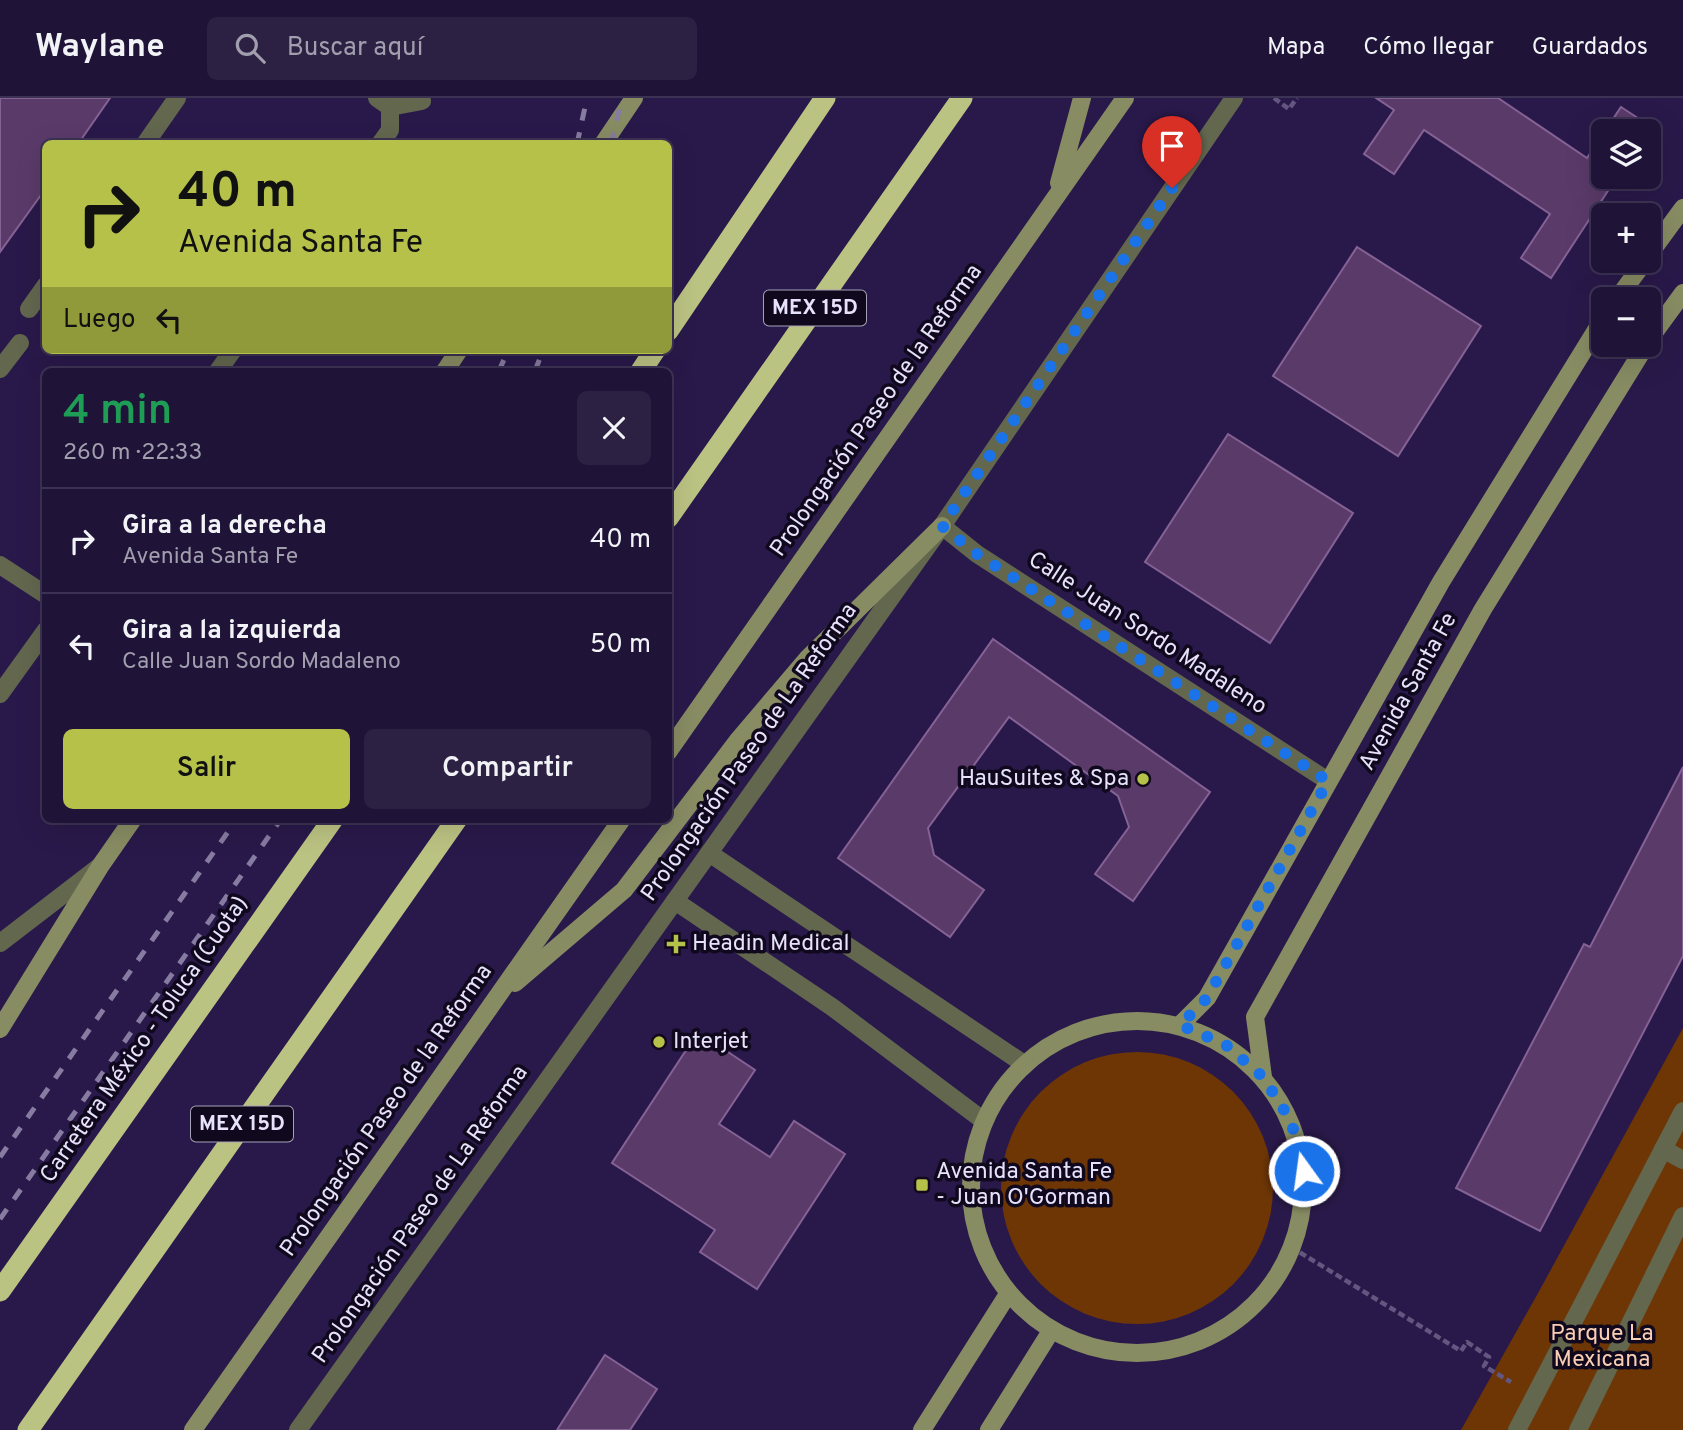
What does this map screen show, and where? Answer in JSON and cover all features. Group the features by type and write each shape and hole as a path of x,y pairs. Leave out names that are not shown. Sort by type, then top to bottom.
{"highway":[{"path":"672,325 825,98"},
{"name":"MEX 15D","path":"672,512 962,98"},
{"name":"Carretera México - Toluca (Cuota)","path":"0,1291 330,823"},
{"name":"MEX 15D","path":"28,1430 454,823"}],"street":[{"path":"148,140 177,98"},
{"path":"606,140 634,98"},
{"path":"1056,197 1082,98"},
{"name":"Prolongación Paseo de la Reforma","path":"672,746 1125,98"},
{"name":"Prolongación Paseo de La Reforma","path":"298,1430 942,526 1234,98"},
{"path":"383,140 390,130 384,102 422,101"},
{"path":"1661,238 1683,208"},
{"path":"29,309 42,291"},
{"name":"Avenida Santa Fe","path":"1661,324 1683,293"},
{"name":"Avenida Santa Fe","path":"1180,1025 1207,998 1441,582 1591,338"},
{"path":"0,369 20,342"},
{"name":"Avenida Santa Fe","path":"1263,1077 1255,1017 1483,609 1638,357"},
{"path":"496,999 625,890 739,739 807,659 942,526"},
{"name":"Calle Juan Sordo Madaleno","path":"942,526 977,554 1328,781"},
{"path":"0,565 42,592"},
{"path":"3,685 42,635"},
{"path":"0,1029 101,865 130,823"},
{"name":"Prolongación Paseo de la Reforma","path":"192,1430 619,823"},
{"path":"709,853 1024,1064"},
{"path":"0,943 101,865"},
{"path":"675,901 832,1007 984,1121"},
{"path":"1125,1020 1180,1025 1226,1045 1263,1077 1291,1121 1304,1171 1301,1223 1281,1272 1248,1312 1204,1340 1153,1353 1100,1350 1052,1331 1008,1294 983,1255 971,1211 971,1165 984,1121 1001,1090 1024,1064 1071,1034 1125,1020"},
{"path":"1517,1430 1683,1111"},
{"path":"1663,1149 1683,1160"},
{"path":"1578,1430 1683,1216"},
{"path":"922,1430 1008,1294"},
{"path":"989,1430 1052,1331"}],"path":[{"path":"1274,98 1289,110 1297,98"},
{"path":"1291,1247 1461,1351 1467,1342 1489,1357 1484,1366 1516,1385"}],"green space":[{"name":"Parque La Mexicana","path":"1683,1028 1683,1430 1461,1430 1537,1295"},
{"path":"1137,1052 1176,1058 1201,1068 1233,1092 1250,1113 1262,1136 1270,1162 1273,1188 1267,1227 1257,1252 1233,1284 1212,1301 1189,1313 1163,1321 1137,1324 1098,1318 1073,1308 1041,1284 1024,1263 1012,1240 1004,1214 1001,1188 1007,1149 1017,1124 1041,1092 1062,1075 1085,1063 1111,1055"}],"building":[{"path":"0,98 110,98 81,140 42,140 42,194 0,252"},
{"path":"1376,98 1498,98 1587,158 1591,152 1591,189 1609,189 1600,203 1591,203 1591,217 1551,278 1521,258 1550,214 1424,130 1394,174 1364,154 1394,110"},
{"path":"1621,107 1639,119 1613,119"},
{"path":"1357,247 1481,326 1398,456 1273,376"},
{"path":"1228,434 1353,513 1270,643 1145,562"},
{"name":"HauSuites & Spa","path":"993,639 1210,792 1133,901 1095,874 1129,827 1118,796 1009,717 928,828 934,855 984,890 950,937 838,858"},
{"path":"1683,767 1683,956 1540,1231 1456,1188 1584,944 1590,947"},
{"path":"698,1032 755,1070 719,1124 770,1157 794,1121 845,1154 757,1289 700,1252 715,1230 612,1163"},
{"path":"605,1355 657,1389 630,1430 557,1430"}],"railway":[{"path":"578,140 587,98"},
{"path":"612,140 622,98"},
{"path":"500,368 506,354"},
{"path":"536,368 541,354"},
{"path":"0,1157 234,823"},
{"path":"0,1219 278,823"}],"place":[{"name":"HauSuites & Spa","path":"1143,779"},
{"name":"Headin Medical","path":"676,944"},
{"name":"Interjet","path":"659,1042"},
{"name":"Avenida Santa Fe - Juan O'Gorman","path":"922,1185"}],"route":[{"path":"1172,188 942,526 977,554 1328,781 1207,998 1180,1025 1226,1045 1263,1077 1291,1121 1304,1171"}]}
